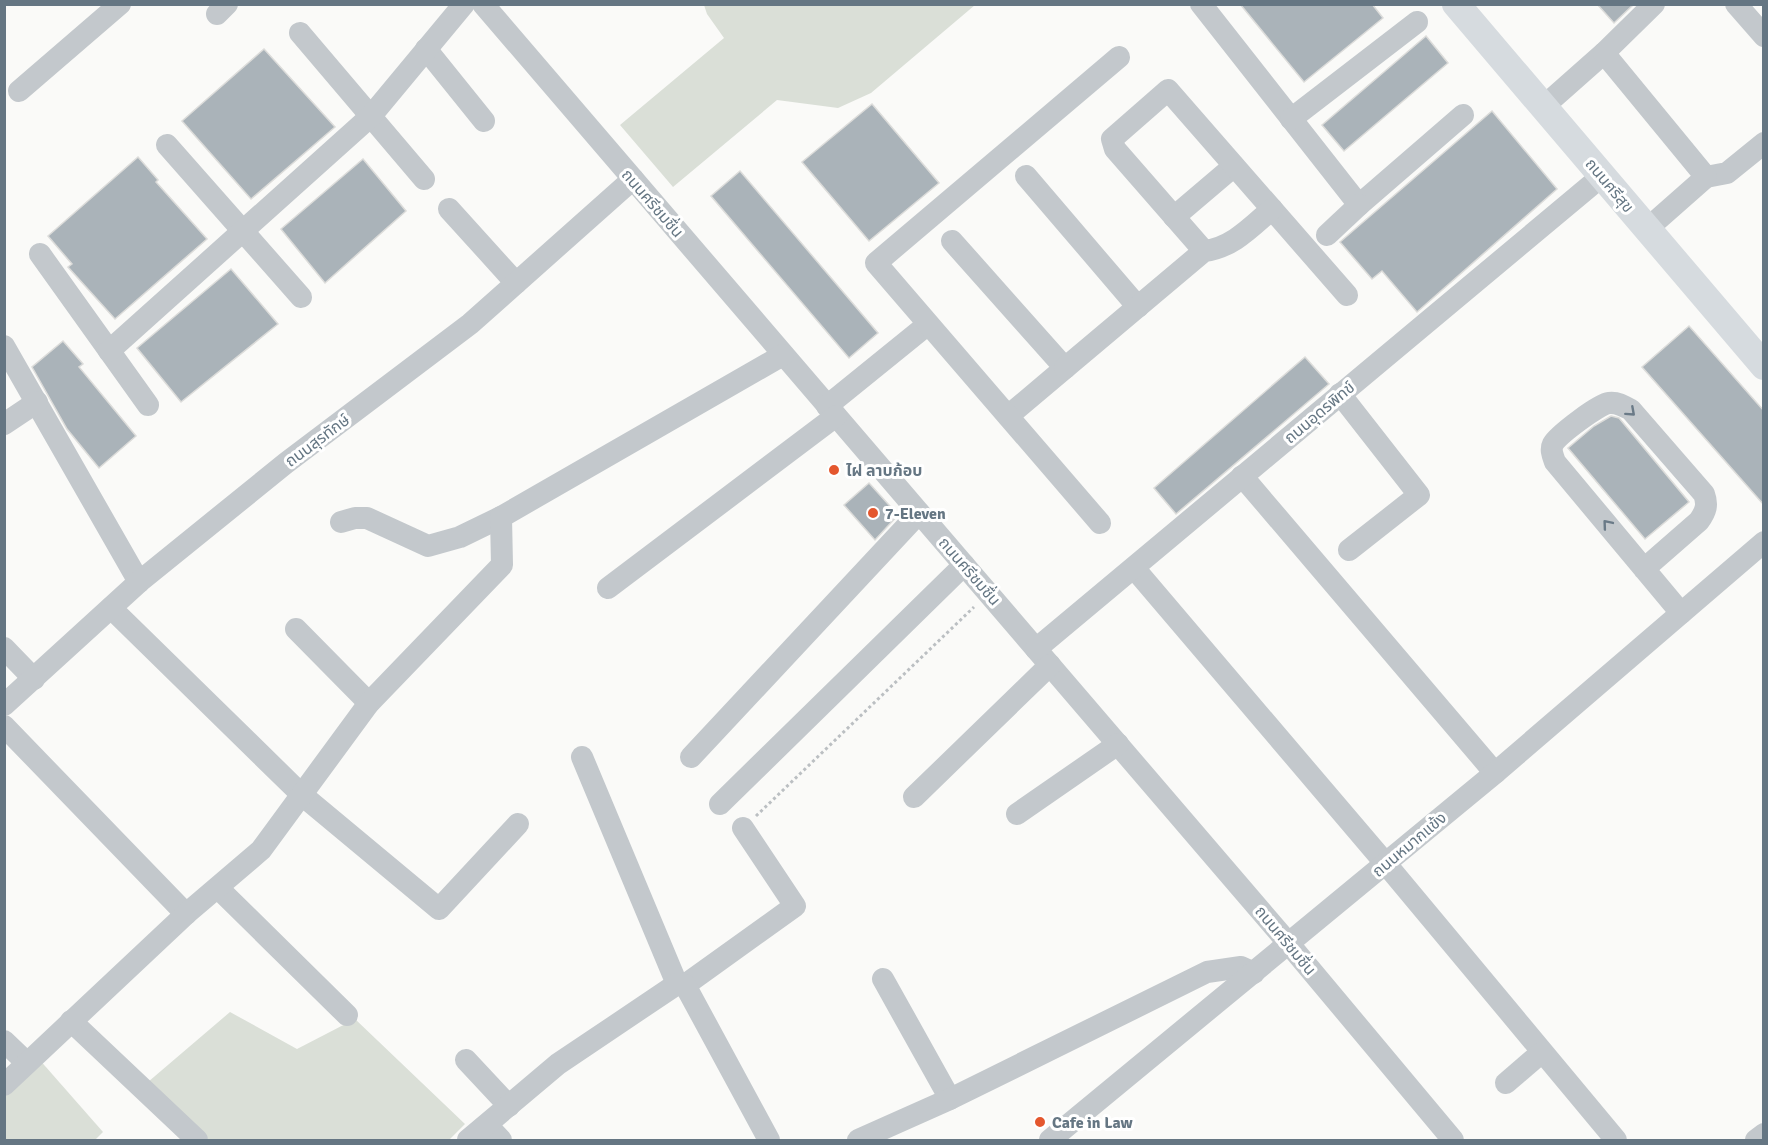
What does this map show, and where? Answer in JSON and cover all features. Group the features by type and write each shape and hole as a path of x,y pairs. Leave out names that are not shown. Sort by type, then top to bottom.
{"main road":[{"name":"ถนนศรีสุข","path":"1456,4 1764,366"}],"street":[{"path":"19,91 120,4"},
{"path":"109,351 371,116 464,4"},
{"name":"ถนนศรีชมชื่น","path":"483,4 1289,944 1453,1140"},
{"path":"1201,4 1359,205"},
{"path":"1543,107 1604,54 1654,4"},
{"path":"1736,4 1764,36"},
{"path":"1291,119 1417,22"},
{"path":"300,33 424,179"},
{"path":"426,50 484,121"},
{"path":"1604,54 1706,177"},
{"path":"1100,523 927,325 876,263 1119,57"},
{"path":"1204,251 1115,149 1112,139 1168,90 1347,295"},
{"path":"1327,235 1463,115"},
{"path":"1647,229 1706,177 1727,173 1764,143"},
{"path":"167,145 242,233 301,297"},
{"path":"1174,217 1234,166"},
{"path":"1026,176 1138,307"},
{"name":"ถนนอุดรพิทข์","path":"914,797 1043,657 1134,568 1602,176"},
{"name":"ถนนสุรทักษ์","path":"4,705 139,582 286,463 470,324 633,179"},
{"path":"450,209 516,283"},
{"path":"1008,416 1204,251 1217,250 1233,242 1272,209"},
{"path":"952,241 1065,368"},
{"path":"40,254 148,405"},
{"path":"608,588 832,411 927,325"},
{"path":"4,346 139,582"},
{"path":"341,522 355,518 367,518 428,546 460,537 501,517 783,355"},
{"path":"1340,394 1419,495 1349,550"},
{"path":"4,424 37,402"},
{"path":"1644,569 1699,521 1705,513 1707,504 1704,494 1631,410 1621,404 1610,402 1599,406 1560,437 1553,445 1552,453 1555,462 1644,569 1681,613"},
{"path":"1242,476 1495,773"},
{"path":"691,757 919,513"},
{"path":"4,1085 186,914 219,889 261,850 369,702 502,565 501,517"},
{"name":"ถนนหมากแข้ง","path":"1050,1140 1495,773 1764,542"},
{"path":"720,804 964,565"},
{"path":"1134,568 1386,864 1541,1053 1616,1140"},
{"path":"111,608 302,795 439,909 518,824"},
{"path":"296,630 369,702"},
{"path":"4,648 34,680"},
{"path":"4,726 186,914"},
{"path":"1017,814 1118,744"},
{"path":"582,757 681,985 769,1140"},
{"path":"468,1140 494,1135 509,1106 558,1065 681,985 795,906 743,828"},
{"path":"219,889 347,1015"},
{"path":"858,1140 950,1099 1207,972 1241,967 1254,973"},
{"path":"883,979 950,1099"},
{"path":"71,1021 196,1140"},
{"path":"4,1041 27,1063"},
{"path":"1506,1083 1541,1053"},
{"path":"466,1060 509,1106"},
{"path":"1756,1140 1764,1134"}],"path":[{"path":"743,828 989,593"}],"shaded area":[{"path":"704,4 975,5 871,93 838,108 777,100 673,187 620,125 724,38 707,14"},
{"path":"230,1012 297,1049 355,1019 465,1124 449,1140 209,1140 148,1082"},
{"path":"38,1058 103,1132 95,1140 5,1140 5,1092"}],"building":[{"path":"1240,4 1372,4 1383,18 1304,82"},
{"path":"1597,4 1634,4 1614,23"},
{"path":"1426,36 1448,63 1344,151 1322,125"},
{"path":"264,49 335,127 251,199 182,121"},
{"path":"872,104 939,183 869,241 802,162"},
{"path":"1492,111 1557,189 1417,312 1382,271 1372,279 1340,242"},
{"path":"138,157 158,180 156,182 207,239 115,319 68,267 72,264 48,236"},
{"path":"363,159 406,211 325,283 281,229"},
{"path":"740,171 878,333 849,358 711,196"},
{"path":"231,269 278,324 181,402 137,348"},
{"path":"1689,326 1764,411 1764,505 1642,367"},
{"path":"63,341 83,364 79,367 136,436 99,468 67,429 32,367"},
{"path":"1305,357 1329,384 1176,514 1154,488"},
{"path":"1611,416 1619,418 1689,502 1645,539 1568,448 1594,426"},
{"name":"7-Eleven","path":"869,483 898,515 875,540 844,505"}],"place":[{"name":"ไฝ ลาบก้อบ","path":"834,470"},
{"name":"7-Eleven","path":"873,513"},
{"name":"Cafe in Law","path":"1040,1122"}]}
